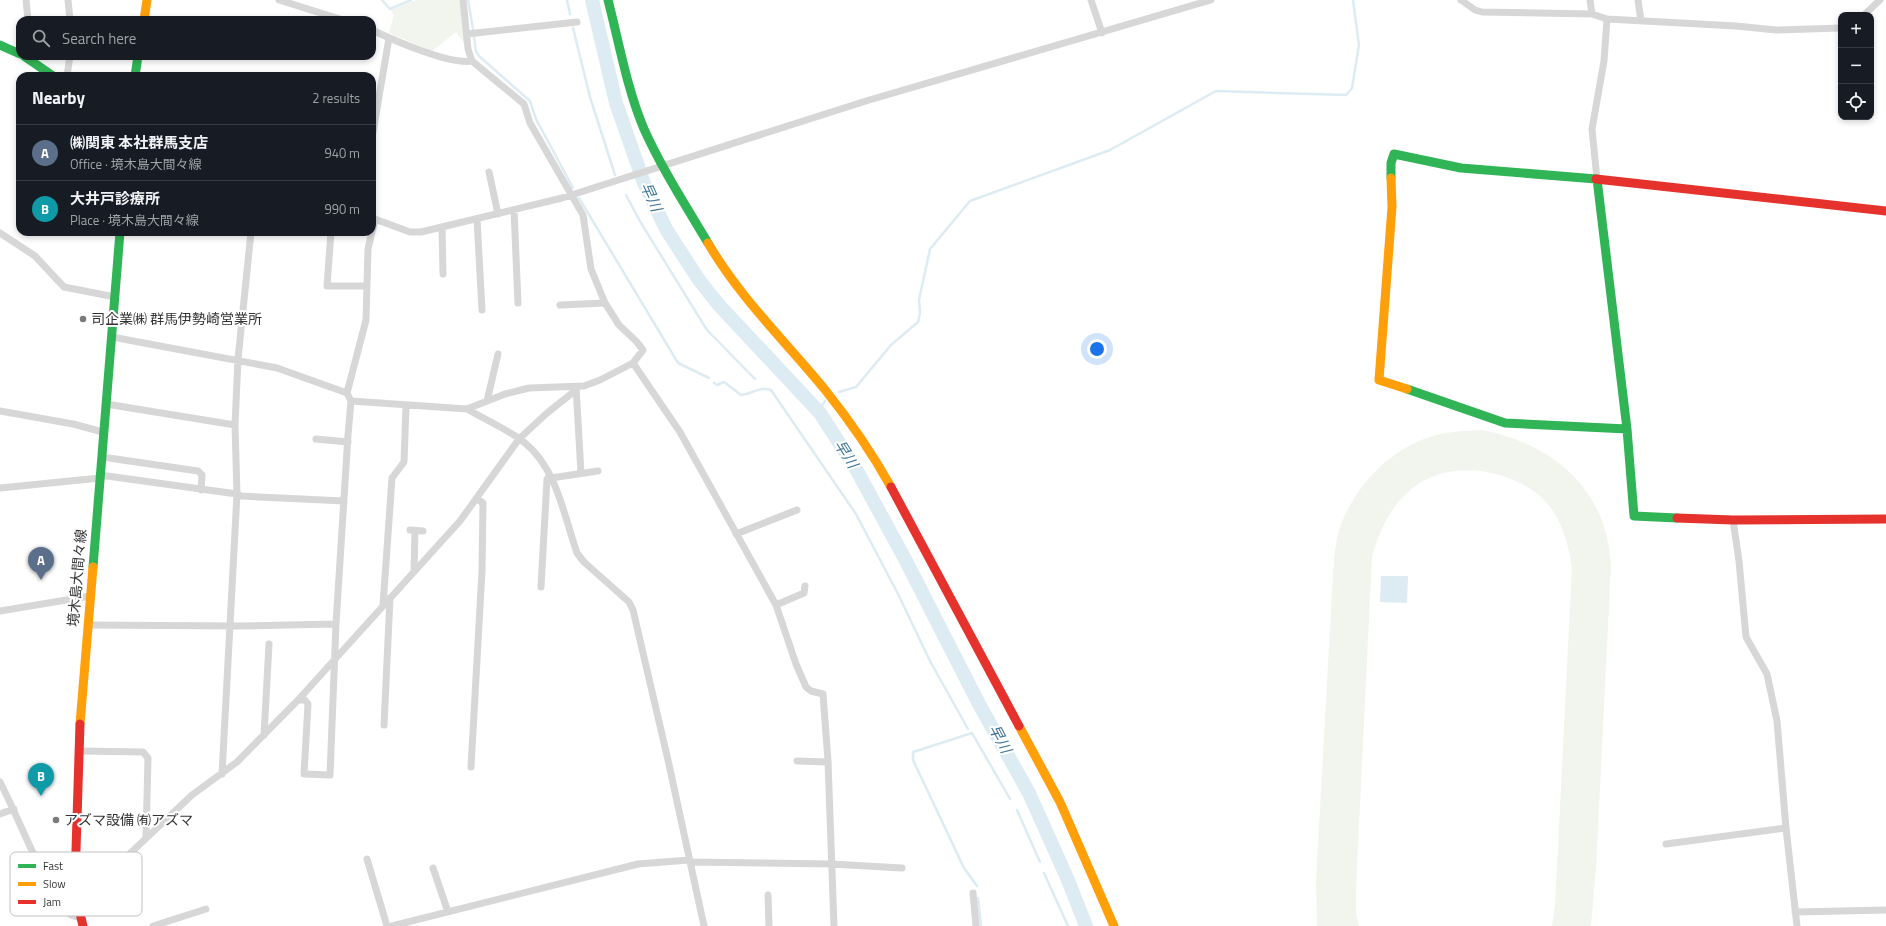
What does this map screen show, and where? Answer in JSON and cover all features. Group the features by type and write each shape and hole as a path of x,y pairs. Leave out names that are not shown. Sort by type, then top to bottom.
{"street":[{"path":"26,0 28,16"},
{"path":"68,0 70,16"},
{"path":"145,16 147,0"},
{"path":"279,0 330,16"},
{"path":"351,401 406,406 467,409 529,388 576,388 600,380 633,363 642,353 641,346 619,325 605,303 591,269 583,215 530,123 524,104 472,61 463,0"},
{"path":"608,0 632,91 644,128 660,168 721,266 741,293 826,391 852,425 882,471 1060,802 1114,926"},
{"path":"1092,0 1102,33"},
{"path":"376,220 410,232 442,227 514,210 571,195 660,168 866,101 1211,0"},
{"path":"1461,0 1475,10 1482,12 1592,14 1607,19 1776,30 1838,28"},
{"path":"1590,0 1592,14"},
{"path":"1638,0 1641,21"},
{"path":"1867,12 1880,0"},
{"path":"1607,19 1604,61 1592,129 1596,179 1626,430 1634,516 1733,520 1886,519"},
{"path":"467,34 577,22"},
{"path":"376,32 424,51 464,62 472,61"},
{"path":"376,114 389,38"},
{"path":"0,45 16,52"},
{"path":"33,60 48,72"},
{"path":"68,72 69,60"},
{"path":"136,72 137,60"},
{"path":"1626,430 1505,423 1382,383 1378,378 1392,208 1392,163 1394,154 1461,168 1596,179 1886,211"},
{"path":"489,172 498,214"},
{"path":"514,210 518,303"},
{"path":"477,219 482,310"},
{"path":"442,227 443,274"},
{"path":"0,233 35,256 64,287 115,297"},
{"name":"境木島大間々線","path":"76,852 80,722 120,236"},
{"path":"222,774 237,494 235,424 238,359 251,236"},
{"path":"331,236 327,286 367,286"},
{"path":"298,700 305,700 308,704 304,774 330,775 336,658 336,624 351,401 347,393 366,320 368,249 371,236"},
{"path":"560,305 605,303"},
{"path":"112,337 238,359 277,368 347,393"},
{"path":"487,401 498,354"},
{"path":"633,363 680,432 776,605 796,664 806,686 811,691 823,694 828,762 834,926"},
{"path":"131,852 192,795 222,774 264,735 298,700 414,571 443,541 477,498 519,440 576,388"},
{"path":"576,388 581,473"},
{"path":"106,404 235,424"},
{"path":"383,606 392,478 404,462 406,406"},
{"path":"467,409 519,440 525,442 540,458 551,477 578,553 584,562 629,602 633,610 668,760 704,926"},
{"path":"0,411 73,424 103,432"},
{"path":"316,439 348,442"},
{"path":"102,457 198,471 202,475 201,490"},
{"path":"541,586 547,479 551,477 598,471"},
{"path":"0,488 100,477 237,494 241,496 285,499 344,500"},
{"path":"471,767 482,571 483,503 477,498"},
{"path":"736,534 797,510"},
{"path":"1733,520 1739,561 1746,637 1767,674 1777,721 1786,828 1795,912 1798,926"},
{"path":"414,571 413,531 423,531"},
{"path":"776,605 804,593 805,586"},
{"path":"0,611 90,596"},
{"path":"384,725 390,598"},
{"path":"87,625 229,626 336,624"},
{"path":"264,735 269,644"},
{"path":"80,751 143,752 148,758 146,838"},
{"path":"797,761 828,762"},
{"path":"0,782 14,809 32,852"},
{"path":"0,814 14,809"},
{"path":"1666,844 1786,828"},
{"path":"367,859 387,926"},
{"path":"392,926 638,864 690,861 831,864 902,868"},
{"path":"433,868 448,912"},
{"path":"973,893 976,926"},
{"path":"768,895 769,926"},
{"path":"153,926 206,909"},
{"path":"1795,912 1886,910"}],"shaded area":[{"path":"416,0 461,0 465,44 456,32 432,51 389,33 394,15 391,10"},
{"path":"1482,430 1508,437 1532,446 1554,459 1572,475 1588,494 1600,515 1608,540 1611,567 1596,868 1591,926 1552,926 1555,906 1572,567 1566,539 1559,521 1549,505 1528,487 1512,479 1494,473 1476,470 1440,474 1424,481 1409,491 1390,513 1378,539 1372,557 1356,887 1356,914 1359,926 1317,926 1316,880 1334,557 1341,524 1356,495 1366,482 1389,459 1403,449 1439,434"},
{"path":"1381,576 1408,576 1407,603 1380,602"}],"waterway":[{"path":"382,0 390,9 411,0"},
{"path":"468,0 473,29"},
{"path":"567,0 570,14"},
{"name":"早川","path":"592,0 616,103 644,183 666,229 699,280 718,304 820,413 856,469 905,559 979,704 1029,793 1068,880 1086,926"},
{"path":"839,392 856,387 891,345 918,322 920,313 919,300 930,249 970,201 1110,150 1216,91 1346,95 1352,88 1359,45 1353,0"},
{"path":"573,28 590,97 615,175"},
{"path":"474,38 476,51 479,56 530,101 536,119 573,188"},
{"path":"626,195 641,223 707,330 755,379"},
{"path":"579,198 678,363 709,378"},
{"path":"714,383 717,385 724,382 741,395 763,389 771,390 856,514 898,594 930,661 968,729"},
{"path":"818,411 825,401"},
{"path":"977,886 964,868 913,760 913,752 972,733 1010,799"},
{"path":"1017,810 1040,862"},
{"path":"1044,873 1068,926"},
{"path":"978,898 981,926"}],"traffic: fast":[{"path":"608,0 628,82 644,129 666,173 708,243"},
{"path":"0,45 16,52"},
{"path":"30,60 47,72"},
{"path":"136,72 137,60"},
{"path":"1391,178 1391,163 1394,154 1461,168 1596,179"},
{"path":"1597,179 1627,429 1634,516 1677,518"},
{"path":"93,567 120,236"},
{"path":"1407,389 1505,423 1627,429"}],"traffic: slow":[{"path":"145,16 147,0"},
{"path":"1391,178 1392,207 1379,380 1407,389"},
{"path":"708,243 734,282 749,301 844,414 891,487"},
{"path":"80,724 93,567"},
{"path":"1019,726 1060,802 1114,926"}],"traffic: jam":[{"path":"1596,179 1886,211"},
{"path":"891,487 1019,726"},
{"path":"1677,518 1733,520 1886,519"},
{"path":"76,852 80,724"},
{"path":"81,916 83,926"}],"place":[{"name":"司企業㈱ 群馬伊勢崎営業所","path":"83,319"},
{"name":"㈱関東 本社群馬支店","path":"41,580"},
{"name":"大井戸診療所","path":"41,796"},
{"name":"アズマ設備 ㈲アズマ","path":"56,820"}]}
